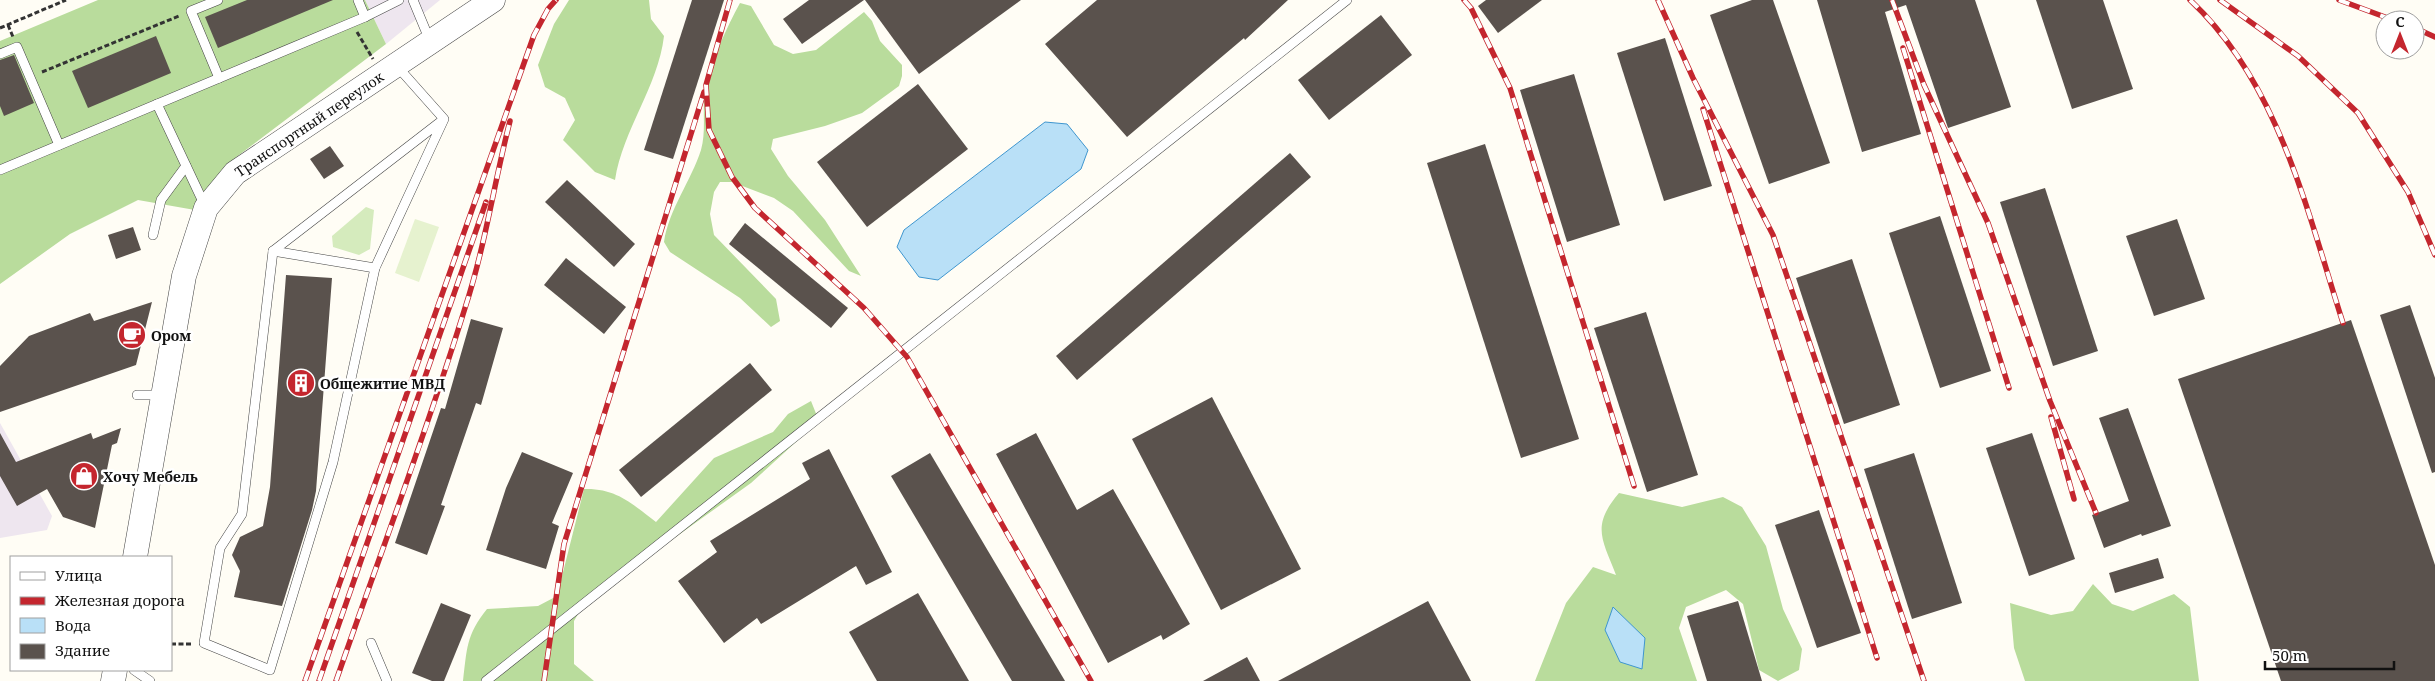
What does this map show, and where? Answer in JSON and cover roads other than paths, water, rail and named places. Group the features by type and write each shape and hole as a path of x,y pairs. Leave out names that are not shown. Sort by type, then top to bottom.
{"street":[{"name":"Транспортный переулок","path":"135,556 184,276 206,208 235,173 494,0"}],"lane":[{"path":"218,0 192,11 219,78"},
{"path":"358,0 365,17"},
{"path":"0,170 365,17 399,0"},
{"path":"413,0 430,41"},
{"path":"486,681 1347,0"},
{"path":"0,54 17,47 59,145"},
{"path":"396,65 444,119"},
{"path":"157,104 206,208"},
{"path":"444,119 375,268 334,462 270,670 204,643 220,548 242,514 273,251 444,119"},
{"path":"153,235 161,200 186,166"},
{"path":"273,251 375,268"},
{"path":"137,395 164,395"},
{"path":"370,642 387,681"},
{"path":"135,671 150,681"}],"water":[{"path":"1045,122 1067,124 1088,150 1081,169 938,280 919,277 897,247 904,230"},
{"path":"1613,607 1645,638 1642,669 1620,662 1605,630"}],"railway":[{"path":"305,681 534,35 548,9 556,0"},
{"path":"730,0 706,85 709,130 732,177 755,208 864,308 907,357 1091,681"},
{"path":"1464,0 1471,8 1510,88 1634,486"},
{"path":"1658,0 1693,78 1773,235 1924,681"},
{"path":"1892,0 1924,85 1988,223 2050,401 2096,513"},
{"path":"2190,0 2221,33 2246,70 2268,109 2302,193 2343,323"},
{"path":"2220,0 2298,56 2358,113 2408,192 2435,255"},
{"path":"2339,0 2375,13"},
{"path":"2425,32 2435,37"},
{"path":"1903,48 2009,388"},
{"path":"544,681 564,544 704,92"},
{"path":"1703,109 1877,658"},
{"path":"336,681 418,449 465,308 484,238 510,121"},
{"path":"319,681 486,202"},
{"path":"2051,417 2074,499"}],"place":[{"name":"Ором","path":"132,335"},
{"name":"Общежитие МВД","path":"301,383"},
{"name":"Хочу Мебель","path":"84,476"}]}
